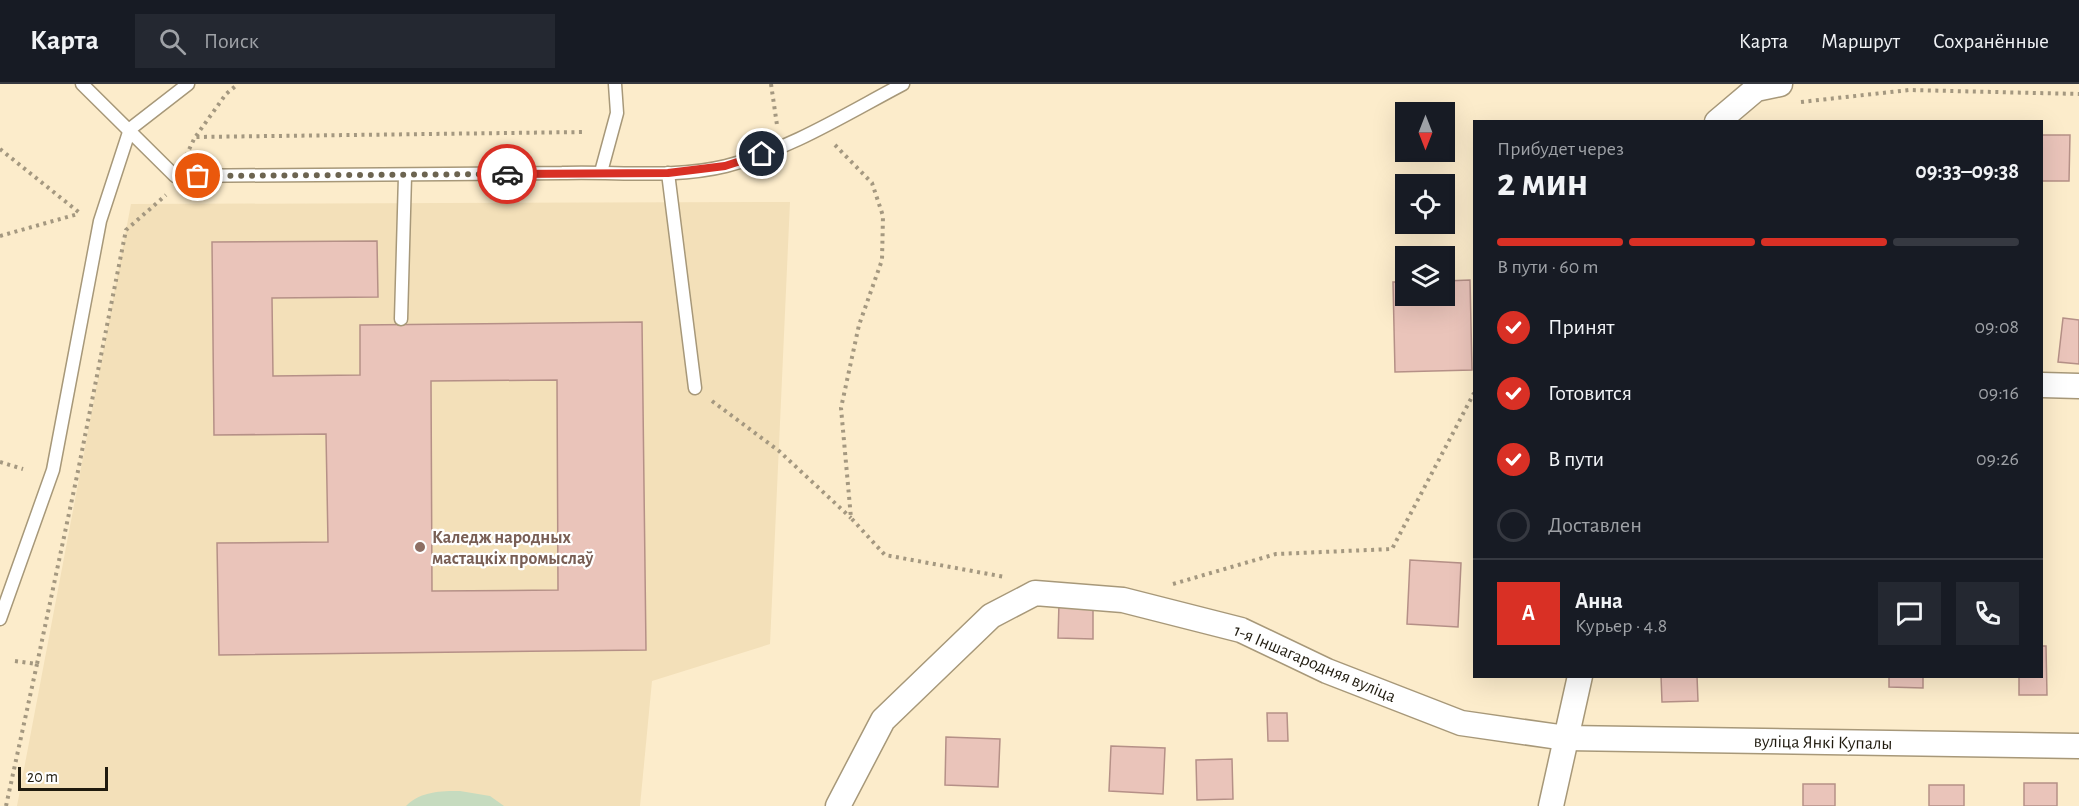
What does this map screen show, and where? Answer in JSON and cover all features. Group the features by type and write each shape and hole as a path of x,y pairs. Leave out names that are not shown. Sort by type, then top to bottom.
{"street":[{"path":"1719,120 1756,89 1786,94"},
{"path":"2043,385 2079,386"},
{"name":"1-я Іншагародняя вуліца","path":"838,806 883,720 991,616 1035,593 1123,600 1241,630 1327,671 1461,723 1566,738"},
{"path":"1551,806 1580,678"},
{"name":"вуліца Янкі Купалы","path":"1566,738 2079,746"}],"lane":[{"path":"82,84 175,176 668,173 725,166 781,148 903,84"},
{"path":"0,619 53,470 100,221 130,129 188,84"},
{"path":"601,172 617,113 615,84"},
{"path":"668,173 695,388"},
{"path":"401,319 405,176"}],"path":[{"path":"6,806 78,471 126,230 164,198 195,137 226,94 238,84"},
{"path":"771,84 781,148"},
{"path":"1786,94 1909,90 2079,94"},
{"path":"815,130 841,150 872,183 883,216 882,260 859,325 840,408 851,518"},
{"path":"195,137 585,132"},
{"path":"0,149 79,213 0,236"},
{"path":"695,388 778,451 851,518 885,555 1010,578"},
{"path":"1166,586 1276,554 1392,549 1473,395"},
{"path":"0,462 23,469"},
{"path":"15,661 37,664"}],"shaded area":[{"name":"Каледж народных мастацкіх промыслаў","path":"790,202 770,644 652,681 640,806 17,806 131,204"}],"green space":[{"path":"460,791 490,796 504,806 406,806 425,795"}],"building":[{"path":"2043,135 2070,135 2069,181 2043,181"},
{"path":"377,241 378,297 272,298 273,376 360,375 360,325 642,322 646,650 219,655 217,543 328,542 326,434 214,435 212,242","holes":["557,380 558,590 432,591 431,381"]},
{"path":"1470,280 1472,370 1395,372 1393,282 1395,282 1395,306 1455,306 1455,281"},
{"path":"2063,318 2079,320 2079,364 2058,362"},
{"path":"1410,560 1461,563 1458,627 1407,624"},
{"path":"1059,603 1093,604 1093,639 1058,638"},
{"path":"2043,646 2046,646 2047,695 2019,695 2019,678 2043,678"},
{"path":"1661,678 1697,678 1698,701 1662,702"},
{"path":"1889,678 1923,678 1923,688 1889,687"},
{"path":"1267,713 1287,713 1288,741 1268,741"},
{"path":"946,737 1000,739 998,787 945,785"},
{"path":"1111,746 1165,748 1163,794 1109,791"},
{"path":"1232,759 1233,799 1197,800 1196,760"},
{"path":"2024,783 2057,783 2057,806 2024,806"},
{"path":"1803,784 1835,784 1835,806 1803,806"},
{"path":"1929,785 1964,785 1964,806 1929,806"}],"way so far":[{"path":"198,176 507,174"}],"place":[{"name":"Каледж народных мастацкіх промыслаў","path":"420,547"}],"route":[{"path":"507,174 668,173 725,166 762,154"}]}
